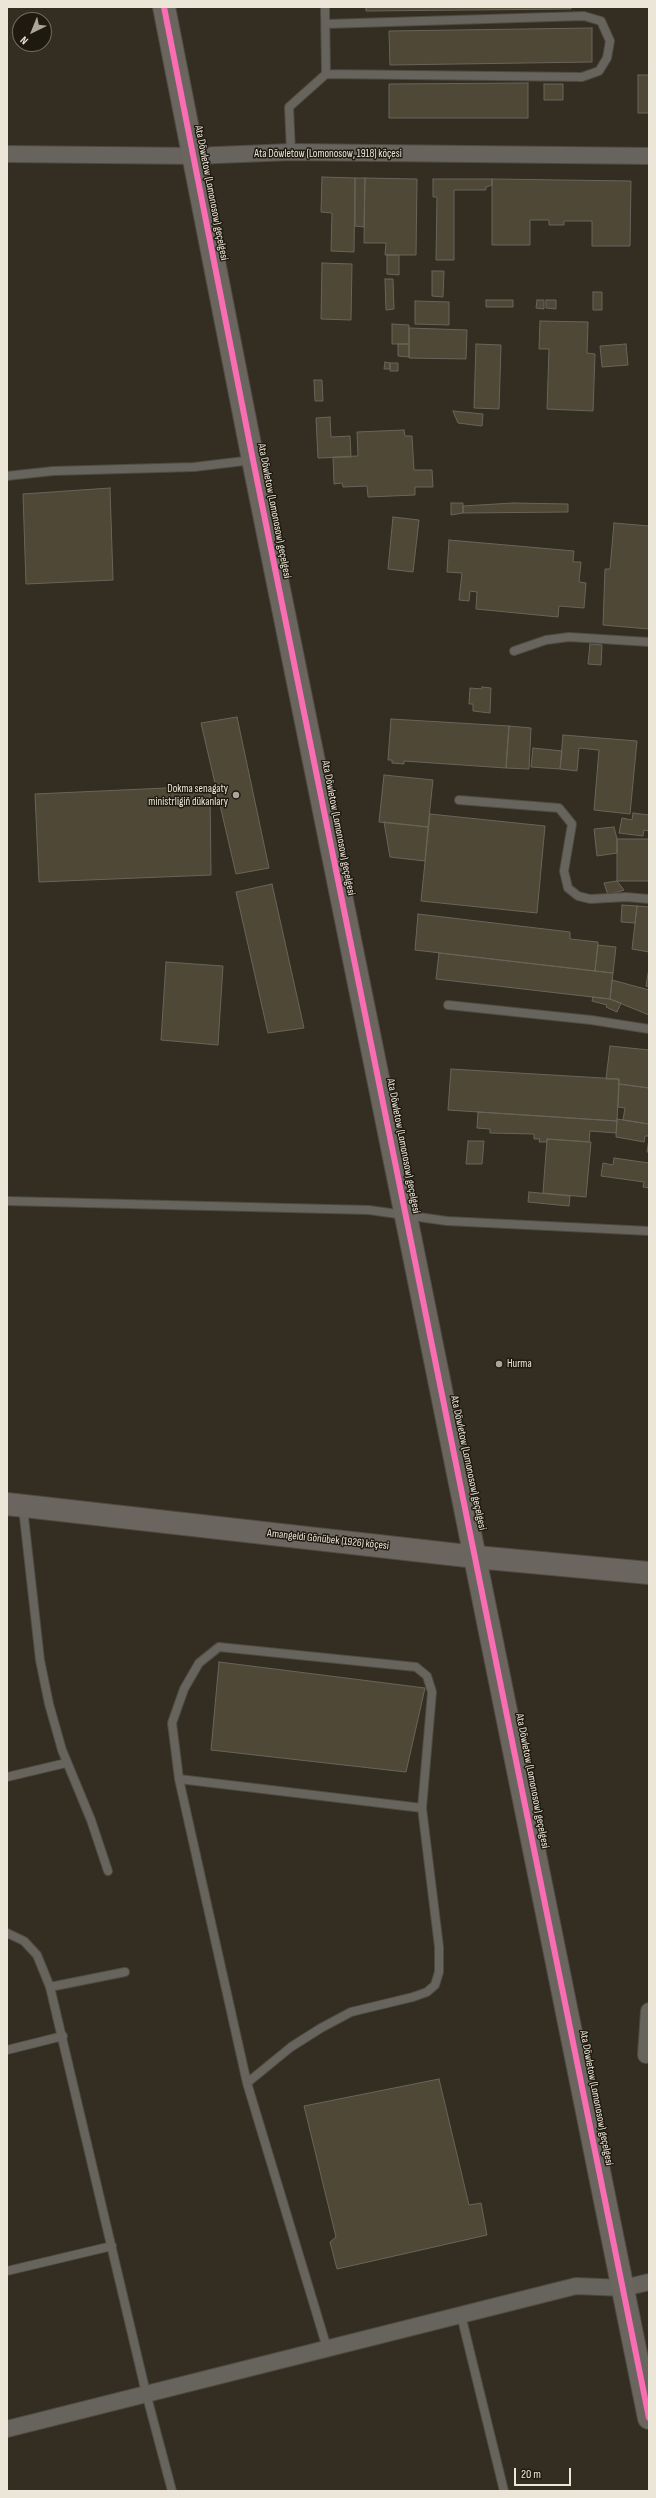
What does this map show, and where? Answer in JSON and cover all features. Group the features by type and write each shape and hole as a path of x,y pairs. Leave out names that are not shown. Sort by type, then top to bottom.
{"street":[{"name":"Ata Döwletow (Lomonosow) geçelgesi","path":"164,7 253,460 407,1215 649,2418"},
{"name":"Ata Döwletow (Lomonosow, 1918) köçesi","path":"7,154 194,156 291,152 649,156"},
{"name":"Amangeldi Gönübek (1926) köçesi","path":"15,1506 476,1557 649,1572"},
{"path":"646,2055 649,2011"},
{"path":"7,2429 576,2286 624,2288 649,2282"}],"lane":[{"path":"325,7 326,74"},
{"path":"291,152 289,107 326,74 582,77 599,71 607,58 610,41 601,21 584,16 326,24"},
{"path":"7,476 53,471 194,467 253,460"},
{"path":"514,651 546,640 569,636 649,642"},
{"path":"459,800 559,808 572,824 564,871 568,888 578,896 590,899 626,897 649,899"},
{"path":"448,1005 591,1020 649,1029"},
{"name":"Ata Döwletow (Lomonosow) geçelgesi","path":"7,1201 369,1210 407,1215"},
{"path":"407,1215 447,1220 649,1231"},
{"path":"15,1506 40,1660 57,1735 66,1763 91,1820 108,1871"},
{"path":"247,2083 291,2047 339,2018 351,2012 413,1997 427,1992 435,1985 439,1972 439,1948 422,1808 432,1692 427,1676 416,1667 401,1664 219,1647 199,1663 184,1689 172,1723 180,1779 247,2083 327,2348"},
{"path":"7,1777 66,1763"},
{"path":"180,1779 422,1808"},
{"path":"7,1933 24,1942 37,1955 50,1987 63,2036 146,2393 172,2491"},
{"path":"50,1987 125,1972"},
{"path":"7,2050 63,2036"},
{"path":"7,2271 112,2246"},
{"path":"461,2315 504,2491"}],"building":[{"path":"366,7 571,7 571,9 366,11"},
{"path":"592,28 592,62 390,65 389,31"},
{"path":"638,75 649,75 649,113 638,113"},
{"path":"528,83 528,118 389,118 389,84"},
{"path":"544,84 563,84 563,100 544,100"},
{"path":"322,177 355,178 354,252 331,251 332,213 321,212"},
{"path":"355,178 365,178 364,227 355,226"},
{"path":"365,178 417,179 416,255 385,255 386,243 364,243"},
{"path":"433,179 492,179 492,185 486,187 486,190 454,190 454,260 436,260 437,197 433,197"},
{"path":"492,179 631,181 630,246 592,246 592,221 564,221 564,225 549,225 549,220 530,220 530,245 492,245"},
{"path":"387,255 399,255 399,275 387,274"},
{"path":"322,263 352,264 351,320 321,319"},
{"path":"432,271 444,271 443,297 432,296"},
{"path":"385,279 393,279 394,309 386,310"},
{"path":"593,292 602,292 602,310 593,310"},
{"path":"486,300 513,300 513,307 486,307"},
{"path":"537,300 544,300 544,309 536,308"},
{"path":"546,300 556,300 556,309 546,308"},
{"path":"415,301 449,302 449,325 415,324"},
{"path":"540,321 588,322 587,353 595,354 593,411 547,409 549,349 539,349"},
{"path":"392,324 409,325 409,344 392,344"},
{"path":"409,328 467,330 466,359 409,358"},
{"path":"398,344 409,344 409,357 398,356"},
{"path":"476,344 501,345 499,409 474,408"},
{"path":"626,344 628,365 602,367 600,346"},
{"path":"385,362 390,363 390,369 384,369"},
{"path":"390,363 398,363 398,371 390,371"},
{"path":"314,380 322,380 323,401 315,401"},
{"path":"453,411 483,414 482,426 458,423"},
{"path":"330,417 331,437 350,436 351,457 318,458 316,418"},
{"path":"404,430 405,436 412,436 414,470 432,470 433,487 415,487 415,495 368,497 367,486 343,487 342,483 334,484 333,457 358,456 357,432"},
{"path":"110,488 113,580 26,584 23,494"},
{"path":"451,503 463,503 463,513 451,515"},
{"path":"513,503 568,504 568,512 463,513 463,506"},
{"path":"393,517 419,520 413,572 388,569"},
{"path":"614,523 649,526 649,629 603,625 605,569 610,569"},
{"path":"449,540 574,551 573,562 581,562 579,582 586,583 584,608 559,606 558,617 476,609 477,592 470,591 469,601 459,600 462,573 447,572"},
{"path":"590,644 602,645 601,665 588,664"},
{"path":"482,687 491,688 490,713 473,711 473,704 469,704 470,688 482,689"},
{"name":"Dokma senagaty ministrligiň dükanlary","path":"237,717 269,868 236,874 201,723"},
{"path":"391,719 509,726 506,768 404,761 404,764 392,763 392,760 388,760"},
{"path":"509,726 531,728 529,769 506,768"},
{"path":"563,735 637,741 630,814 594,810 599,750 579,748 577,771 560,769"},
{"path":"533,748 562,751 560,769 531,767"},
{"path":"384,775 433,780 428,827 379,822"},
{"path":"210,786 211,875 39,882 35,794"},
{"path":"633,813 649,815 649,831 644,830 643,836 619,833 622,818 632,820"},
{"path":"430,814 545,826 537,913 421,901"},
{"path":"384,822 428,827 425,861 390,857"},
{"path":"614,827 617,839 617,853 597,856 594,829"},
{"path":"617,839 649,839 649,881 617,881"},
{"path":"617,881 624,890 608,895 604,883"},
{"path":"272,884 304,1028 268,1033 236,892"},
{"path":"622,905 637,906 635,923 621,922"},
{"path":"637,906 649,907 649,952 632,949"},
{"path":"418,914 570,932 570,939 598,942 595,971 415,950"},
{"path":"598,945 616,947 613,973 595,971"},
{"path":"439,953 613,973 610,999 436,979"},
{"path":"166,962 223,966 218,1045 161,1040"},
{"path":"649,968 649,987 646,986"},
{"path":"612,980 649,990 649,1015 610,999"},
{"path":"593,997 610,999 621,1003 617,1012 606,1007 607,1005 592,1001"},
{"path":"610,1046 649,1050 649,1088 619,1084 619,1079 606,1079"},
{"path":"451,1069 619,1079 617,1121 448,1110"},
{"path":"619,1084 649,1088 649,1124 623,1120 625,1108 618,1107"},
{"path":"478,1112 617,1121 616,1133 590,1131 589,1142 547,1139 547,1142 539,1142 540,1139 534,1139 534,1134 490,1133 490,1129 477,1128"},
{"path":"617,1119 649,1124 649,1136 645,1136 644,1142 616,1137"},
{"path":"547,1139 591,1142 586,1197 543,1193"},
{"path":"649,1139 649,1152 647,1152"},
{"path":"468,1141 484,1141 482,1164 466,1164"},
{"path":"614,1158 649,1163 649,1188 643,1187 644,1182 601,1176 603,1163 613,1165"},
{"path":"529,1192 570,1196 569,1206 528,1202"},
{"path":"219,1662 425,1688 406,1772 211,1750"},
{"path":"439,2079 469,2205 481,2203 487,2235 337,2269 330,2242 336,2237 304,2106"}],"cycle path":[{"path":"164,7 253,460 649,2418"}],"place":[{"name":"Dokma senagaty ministrligiň dükanlary","path":"236,795"},
{"name":"Hurma","path":"499,1364"}]}
